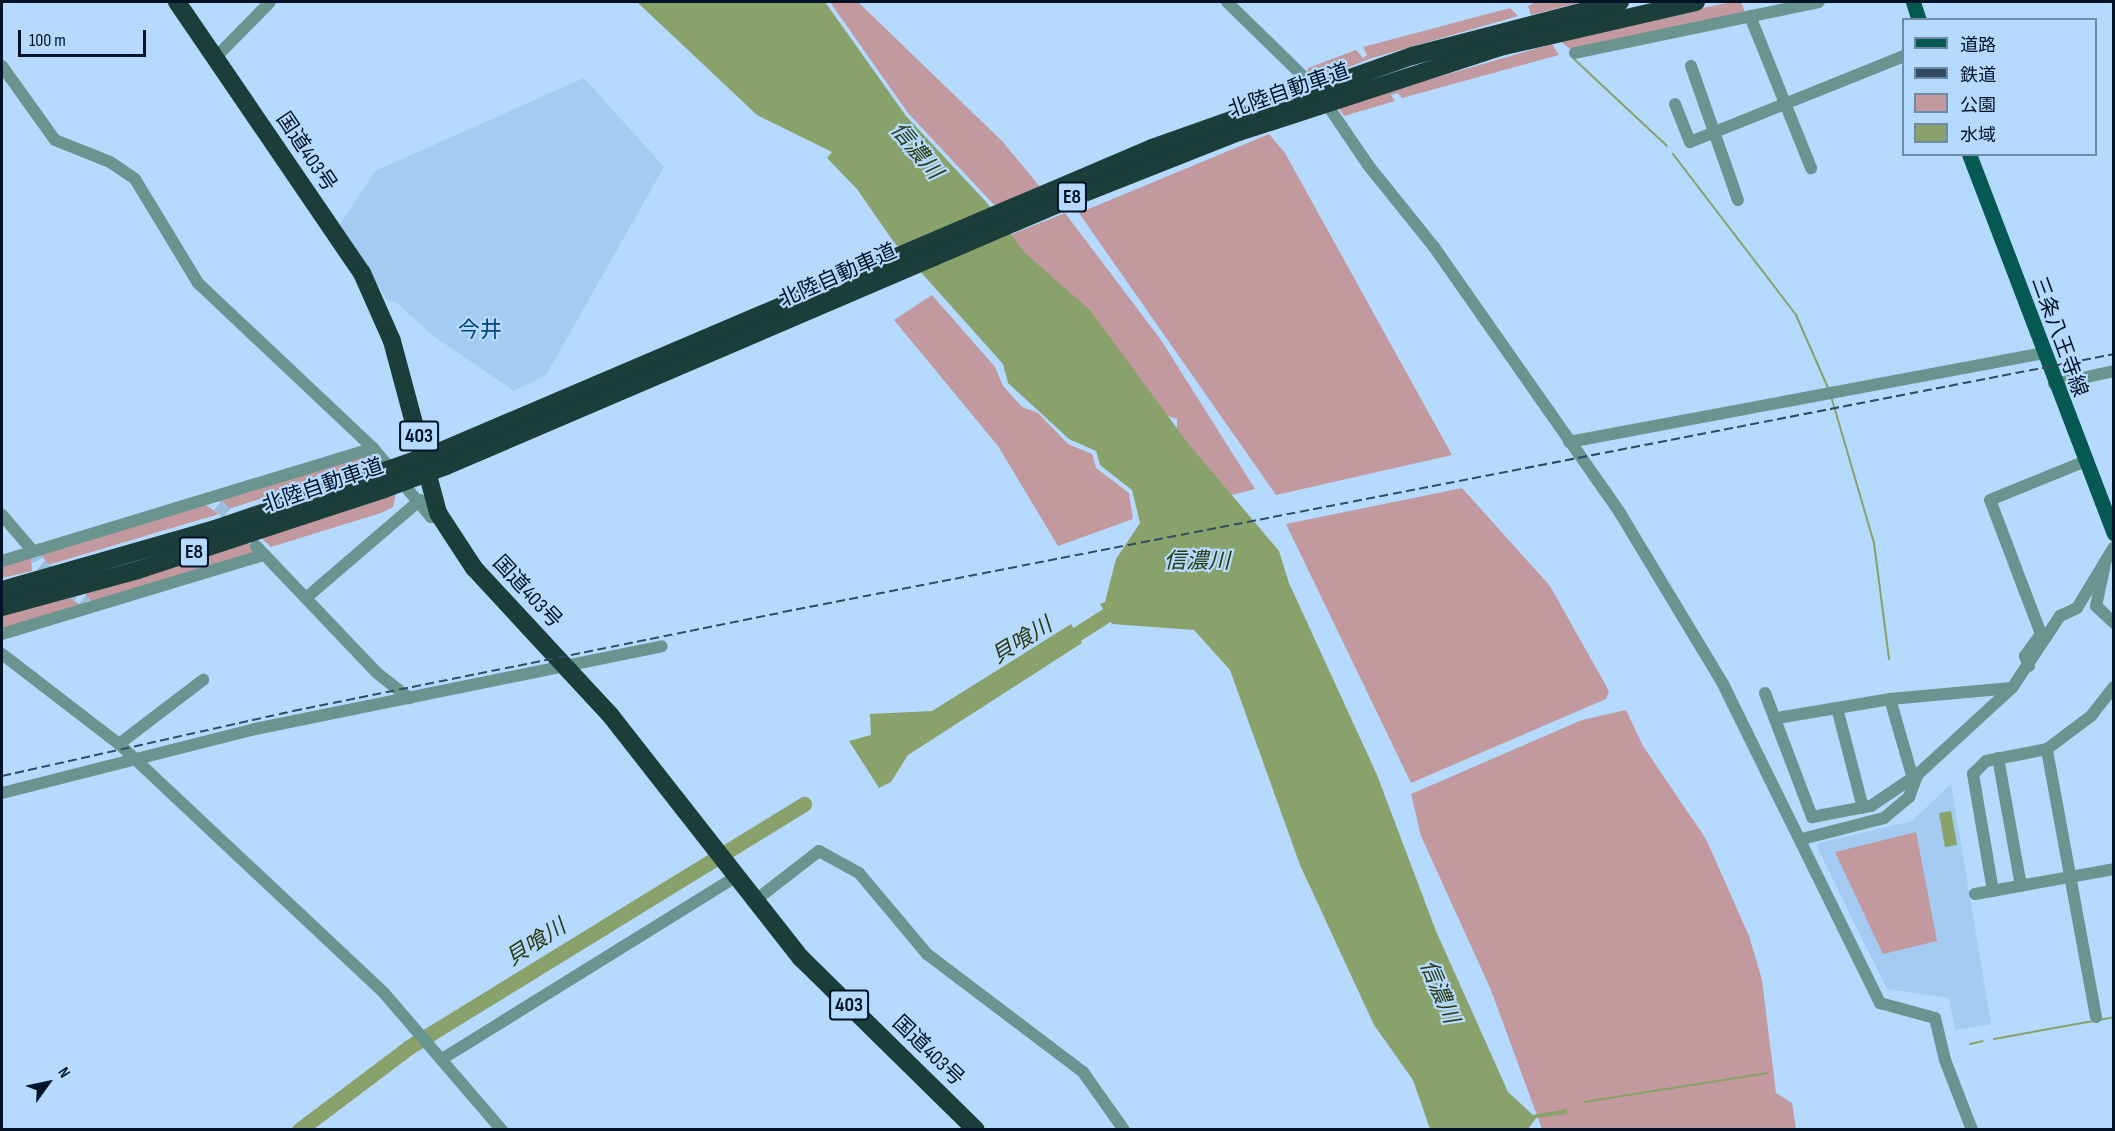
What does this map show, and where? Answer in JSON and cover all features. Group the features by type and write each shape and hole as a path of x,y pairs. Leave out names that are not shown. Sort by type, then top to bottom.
{"highway":[{"name":"国道403号","path":"177,2 362,273 382,311 441,517 474,568 653,766 753,902 801,958 976,1130"},
{"name":"北陸自動車道","path":"2,606 149,566 444,458 858,292 1285,107 1412,56 1620,2"},
{"name":"北陸自動車道","path":"444,458 845,277 1152,148 1285,107 1504,46 1696,2"},
{"name":"北陸自動車道","path":"2,590 381,481"}],"main road":[{"path":"1913,2 1918,18"},
{"name":"三条八王寺線","path":"1970,156 2083,462 2114,533"}],"street":[{"path":"216,57 270,2"},
{"path":"1227,2 1310,83"},
{"path":"1575,53 1819,2"},
{"path":"1750,16 1810,168"},
{"path":"1675,105 1690,142 1902,57"},
{"path":"2,66 55,140 125,170 154,207 172,248 198,283 373,448 420,500 431,517 441,517"},
{"path":"1691,66 1738,200"},
{"path":"1330,109 1368,165 1434,248 1620,513 1723,684 1802,839 1880,1003 1935,1018 1945,1060 1972,1130"},
{"path":"1569,442 2043,353"},
{"path":"2054,384 2114,371"},
{"path":"2,561 208,496 373,448"},
{"path":"2029,666 2025,656 2041,634 1990,500 2083,462"},
{"path":"208,496 218,505"},
{"path":"307,597 420,500"},
{"path":"2,515 32,550"},
{"path":"1765,693 1777,718 1812,817 1863,808 1896,791 2012,688 2029,666 2060,616 2077,608 2104,557 2114,547"},
{"path":"2,634 260,550 377,673 409,698"},
{"path":"2104,557 2096,606 2114,623"},
{"path":"2,793 133,758 563,664 662,646"},
{"path":"2,654 119,744 410,1021 502,1130"},
{"path":"119,744 203,680"},
{"path":"1993,891 1973,774 1979,765 1998,758 2047,749 2091,716 2114,687"},
{"path":"1777,718 1890,699 2012,688"},
{"path":"1802,839 1884,818 1909,797 1915,774 1890,699"},
{"path":"1837,708 1863,808"},
{"path":"2047,749 2096,1017"},
{"path":"1998,758 2021,886"},
{"path":"753,902 819,851 859,873 927,954 1083,1072 1124,1130"},
{"path":"1975,894 2114,869"},
{"path":"441,1058 733,874"}],"shaded area":[{"path":"584,78 664,167 546,375 514,391 432,335 396,302 387,300 340,224 375,171"},
{"path":"1951,784 1991,1024 1955,1030 1949,998 1887,989 1817,847 1819,843 1912,821"}],"green space":[{"path":"830,2 858,2 1003,142 1041,188 997,208 908,113"},
{"path":"1536,2 1582,2 1531,15 1528,6"},
{"path":"1731,2 1741,2 1745,12 1571,50 1558,39"},
{"path":"1510,8 1518,16 1369,59 1314,81 1307,74 1308,68 1356,50 1363,58 1367,55 1363,47"},
{"path":"1552,44 1559,55 1402,98 1398,93 1391,95 1395,101 1344,116 1337,106"},
{"path":"1269,134 1285,153 1452,455 1276,495 1079,213"},
{"path":"1065,213 1161,340 1255,489 1228,496 1177,441 1177,419 1156,412 1005,237"},
{"path":"932,295 995,367 1003,386 1022,407 1038,413 1068,444 1092,454 1096,468 1129,493 1133,519 1058,546 998,446 894,320"},
{"path":"372,453 380,462 228,509 219,501"},
{"path":"1462,488 1550,586 1609,691 1606,699 1411,783 1286,524"},
{"path":"396,493 393,507 381,513 271,547 259,536"},
{"path":"203,503 219,514 48,565 39,551"},
{"path":"248,541 255,554 91,604 85,593"},
{"path":"31,556 32,571 2,578 2,565"},
{"path":"70,598 82,606 2,630 2,614"},
{"path":"1626,710 1643,746 1706,839 1749,936 1762,980 1776,1093 1792,1103 1796,1129 1542,1129 1491,990 1421,836 1411,794 1582,720"},
{"path":"1916,832 1937,941 1883,954 1835,852"}],"water":[{"name":"信濃川","path":"637,2 825,2 906,116 987,203 1025,253 1090,310 1187,442 1279,551 1289,583 1377,775 1436,931 1508,1092 1533,1115 1567,1109 1567,1114 1536,1118 1528,1129 1430,1129 1413,1080 1374,1025 1300,865 1230,670 1194,630 1112,624 1100,604 1105,602 1116,559 1140,523 1132,490 1100,465 1096,451 1069,439 1008,383 1003,364 893,241 857,189 827,158 832,152 757,115"},
{"path":"1071,624 1082,643 908,755 891,782 879,788 849,741 871,735 870,714 932,711"},
{"path":"1951,811 1957,845 1945,847 1939,813"}],"waterway":[{"path":"1574,59 1667,146"},
{"path":"1673,154 1796,315 1828,388"},
{"path":"1831,396 1874,543 1889,659"},
{"name":"貝喰川","path":"1061,644 1122,605"},
{"name":"貝喰川","path":"299,1130 409,1047 804,804"},
{"path":"2099,1020 2114,1017"},
{"path":"1994,1039 2093,1021"},
{"path":"1970,1044 1983,1041"},
{"path":"1584,1102 1768,1073"}],"tunnel":[{"path":"218,505 239,525"},
{"path":"32,550 41,565 86,603"}],"railway":[{"path":"2,776 293,711 783,612 2114,354"}],"district":[{"name":"今井","path":"480,331"}]}
